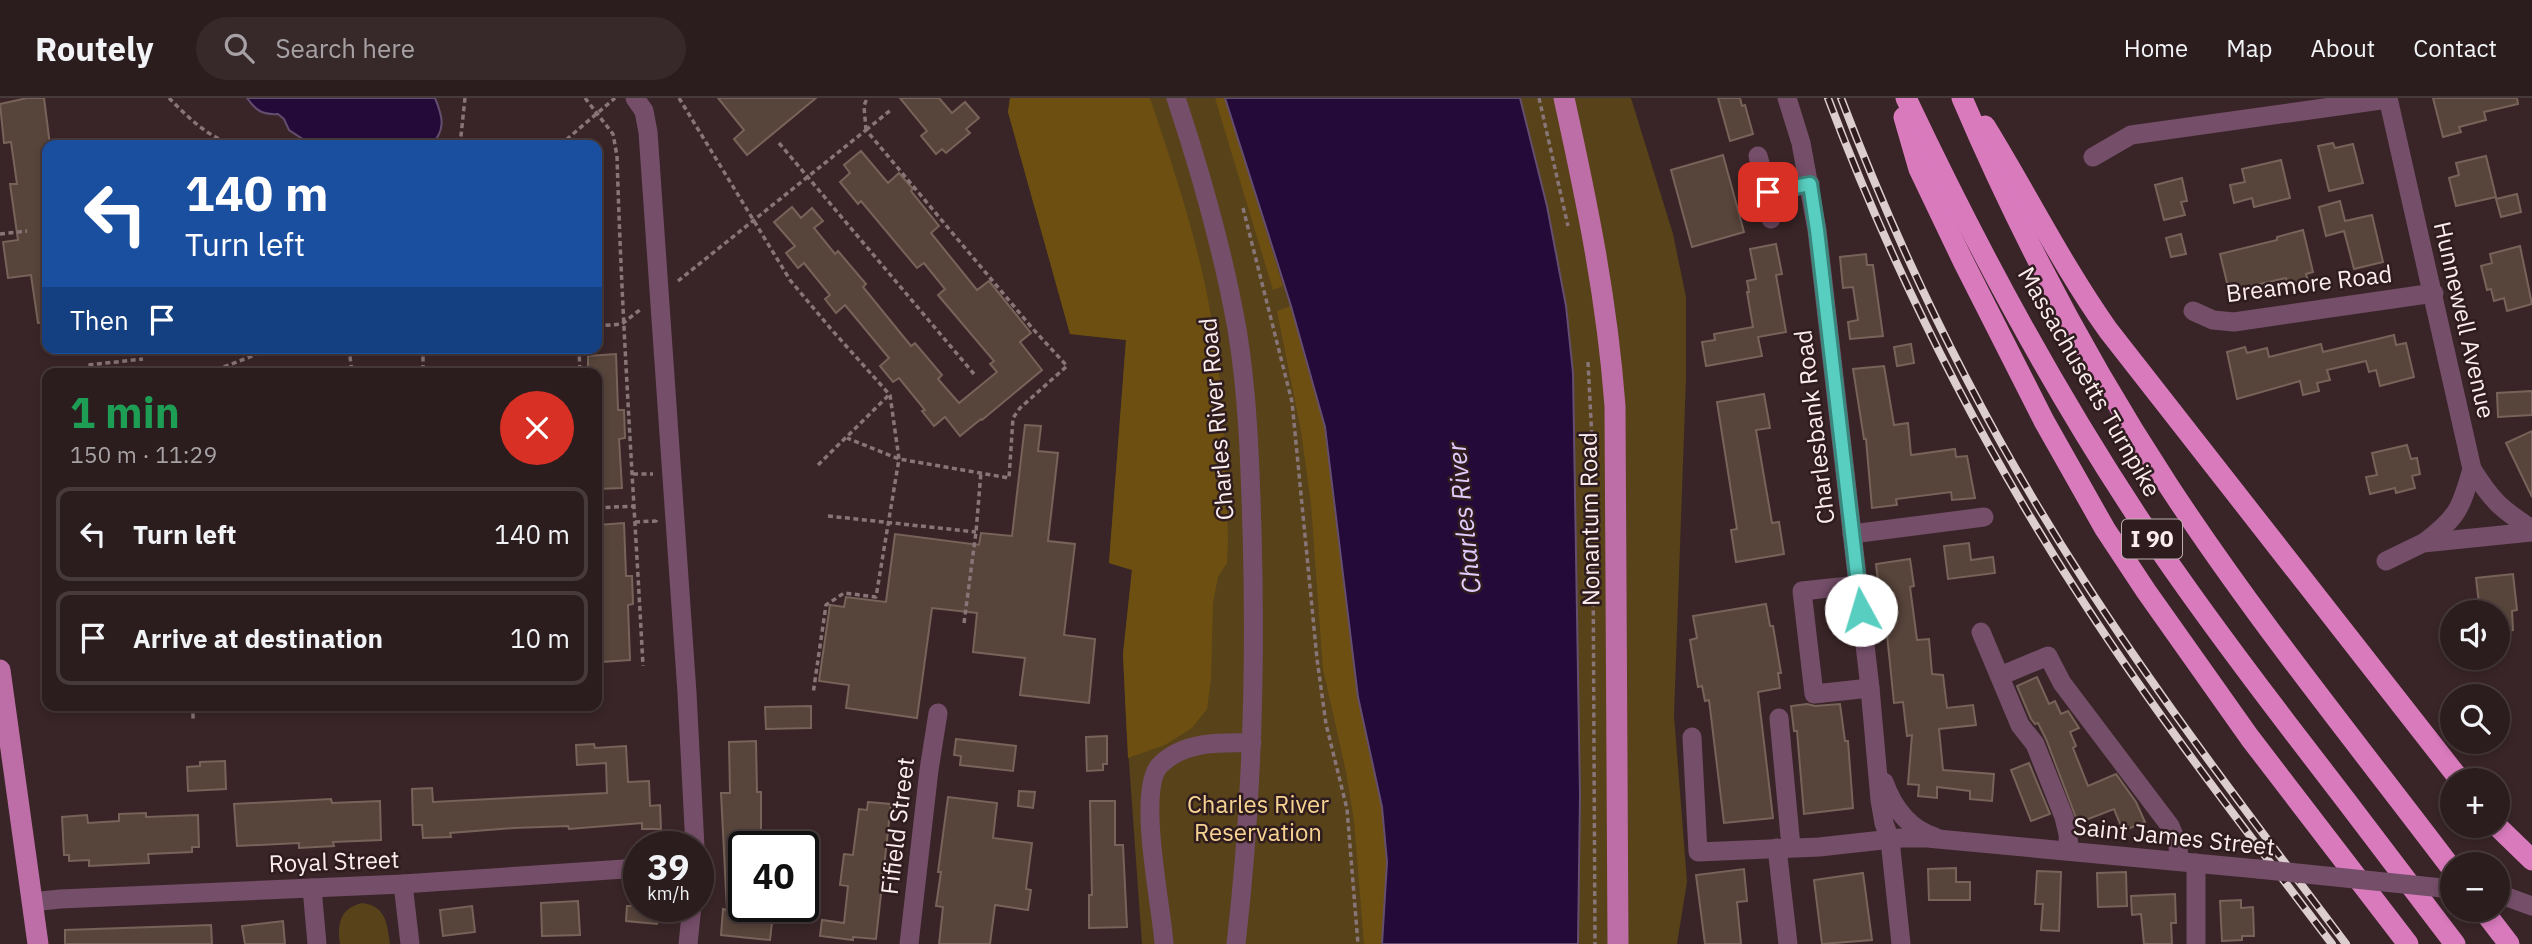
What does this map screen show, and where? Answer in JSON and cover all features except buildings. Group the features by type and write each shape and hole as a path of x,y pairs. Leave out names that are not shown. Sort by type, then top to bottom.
{"highway":[{"path":"1898,98 1919,169 1979,294 2072,474 2146,591 2250,738 2409,944"},
{"name":"Massachusetts Turnpike","path":"1906,98 2026,332 2126,499 2231,649 2455,944"},
{"name":"Massachusetts Turnpike","path":"1962,98 2038,265 2091,360 2155,465 2274,635 2440,853"},
{"path":"1968,98 2059,254 2108,330 2451,768"},
{"path":"2509,838 2532,860"},
{"path":"2492,922 2509,944"}],"main road":[{"name":"Nonantum Road","path":"1564,98 1596,244 1608,326 1615,406 1618,944"},
{"path":"0,670 38,944"}],"street":[{"path":"635,98 644,111 648,132 694,831"},
{"name":"Charles River Road","path":"1176,98 1203,186 1228,284 1242,370 1253,569 1252,743 1236,944"},
{"name":"Charlesbank Road","path":"1787,98 1801,143 1817,230 1870,688 1882,816 1890,840 1901,944"},
{"path":"2092,157 2130,135 2388,99"},
{"name":"Hunnewell Avenue","path":"2388,99 2472,469 2490,498 2532,530"},
{"path":"1758,156 1772,219"},
{"path":"1768,192 1810,184"},
{"name":"Breamore Road","path":"2193,311 2213,320 2234,322 2434,293"},
{"path":"2423,544 2450,523 2464,499 2472,469"},
{"path":"1852,534 1984,517"},
{"path":"2386,561 2423,544 2532,530"},
{"path":"1858,585 1802,592 1814,694 1870,688"},
{"path":"1981,632 2020,724 2035,744 2064,817 2068,851"},
{"path":"2000,676 2048,656 2062,683 2169,826 2188,862 2196,944"},
{"name":"Fifield Street","path":"909,944 938,713"},
{"path":"1779,718 1788,944"},
{"name":"Saint James Street","path":"1692,737 1698,852 1859,844 1913,838 2440,888"},
{"path":"1164,944 1150,817 1150,789 1158,767 1174,754 1195,747 1219,742 1252,743"},
{"name":"Charlesbank Road","path":"1877,754 1886,787 1904,817 1922,832 1943,840"},
{"name":"Royal Street","path":"32,902 403,884 623,869"},
{"path":"403,884 410,944"},
{"path":"312,888 317,944"},
{"path":"2510,894 2532,897"},
{"path":"2510,898 2532,906"},
{"path":"688,944 690,922"}],"path":[{"path":"169,98 188,118 226,140"},
{"path":"461,140 465,98"},
{"path":"585,98 613,134 617,156 622,324 643,666"},
{"path":"566,140 615,98"},
{"path":"679,98 789,280 890,395 899,459 876,597 844,593 826,605 813,694"},
{"path":"846,438 899,459 1009,478 1013,418 1020,408 1068,366 1033,329 866,130 864,106 867,98"},
{"path":"1539,98 1568,229"},
{"path":"602,326 622,324 892,109"},
{"path":"779,144 974,374"},
{"path":"1243,208 1292,402 1315,646 1326,724 1347,809 1358,944"},
{"path":"0,234 27,230"},
{"path":"221,368 257,354"},
{"path":"88,368 88,365 143,359"},
{"path":"1588,360 1593,464"},
{"path":"818,465 890,395"},
{"path":"964,623 981,472"},
{"path":"633,474 653,474 654,484"},
{"path":"602,508 635,506"},
{"path":"635,522 656,521 655,513"},
{"path":"828,516 976,532"},
{"path":"1593,541 1595,944"},
{"path":"193,711 193,721"}],"green space":[{"name":"Charles River Reservation","path":"1010,98 1225,98 1291,306 1325,427 1387,862 1382,944 1142,944 1123,654 1132,570 1109,563 1126,340 1070,334 1008,112"},
{"path":"1520,98 1631,98 1673,234 1686,297 1686,378 1674,715 1687,882 1677,944 1578,944 1580,795 1573,373 1566,306 1547,206"},
{"path":"362,903 381,912 390,944 340,944 342,918 349,909"}],"shaded area":[{"path":"1010,98 1150,98 1187,214 1209,304 1222,411 1228,541 1227,563 1218,577 1213,603 1211,679 1207,709 1192,728 1165,745 1128,758 1123,654 1132,570 1109,563 1126,340 1070,334 1008,112"},
{"path":"1215,98 1225,98 1283,286 1273,290"},
{"path":"1291,306 1325,427 1358,697 1382,807 1387,862 1382,944 1364,944 1354,821 1323,669 1311,505 1301,431 1277,311"}],"water":[{"path":"247,98 435,98 442,123 435,140 304,140 289,130 284,119 278,114 268,114 254,106"},
{"name":"Charles River","path":"1225,98 1520,98 1547,206 1566,306 1573,373 1580,795 1578,944 1382,944 1387,862 1382,807 1358,697 1325,427 1291,306"}],"railway":[{"path":"1828,98 1882,230 1912,295 2011,485 2086,606 2145,693 2332,944"},
{"path":"1841,98 1892,223 1949,345 2047,522 2178,718 2346,944"}],"route":[{"path":"1768,192 1810,184 1861,610"}]}
